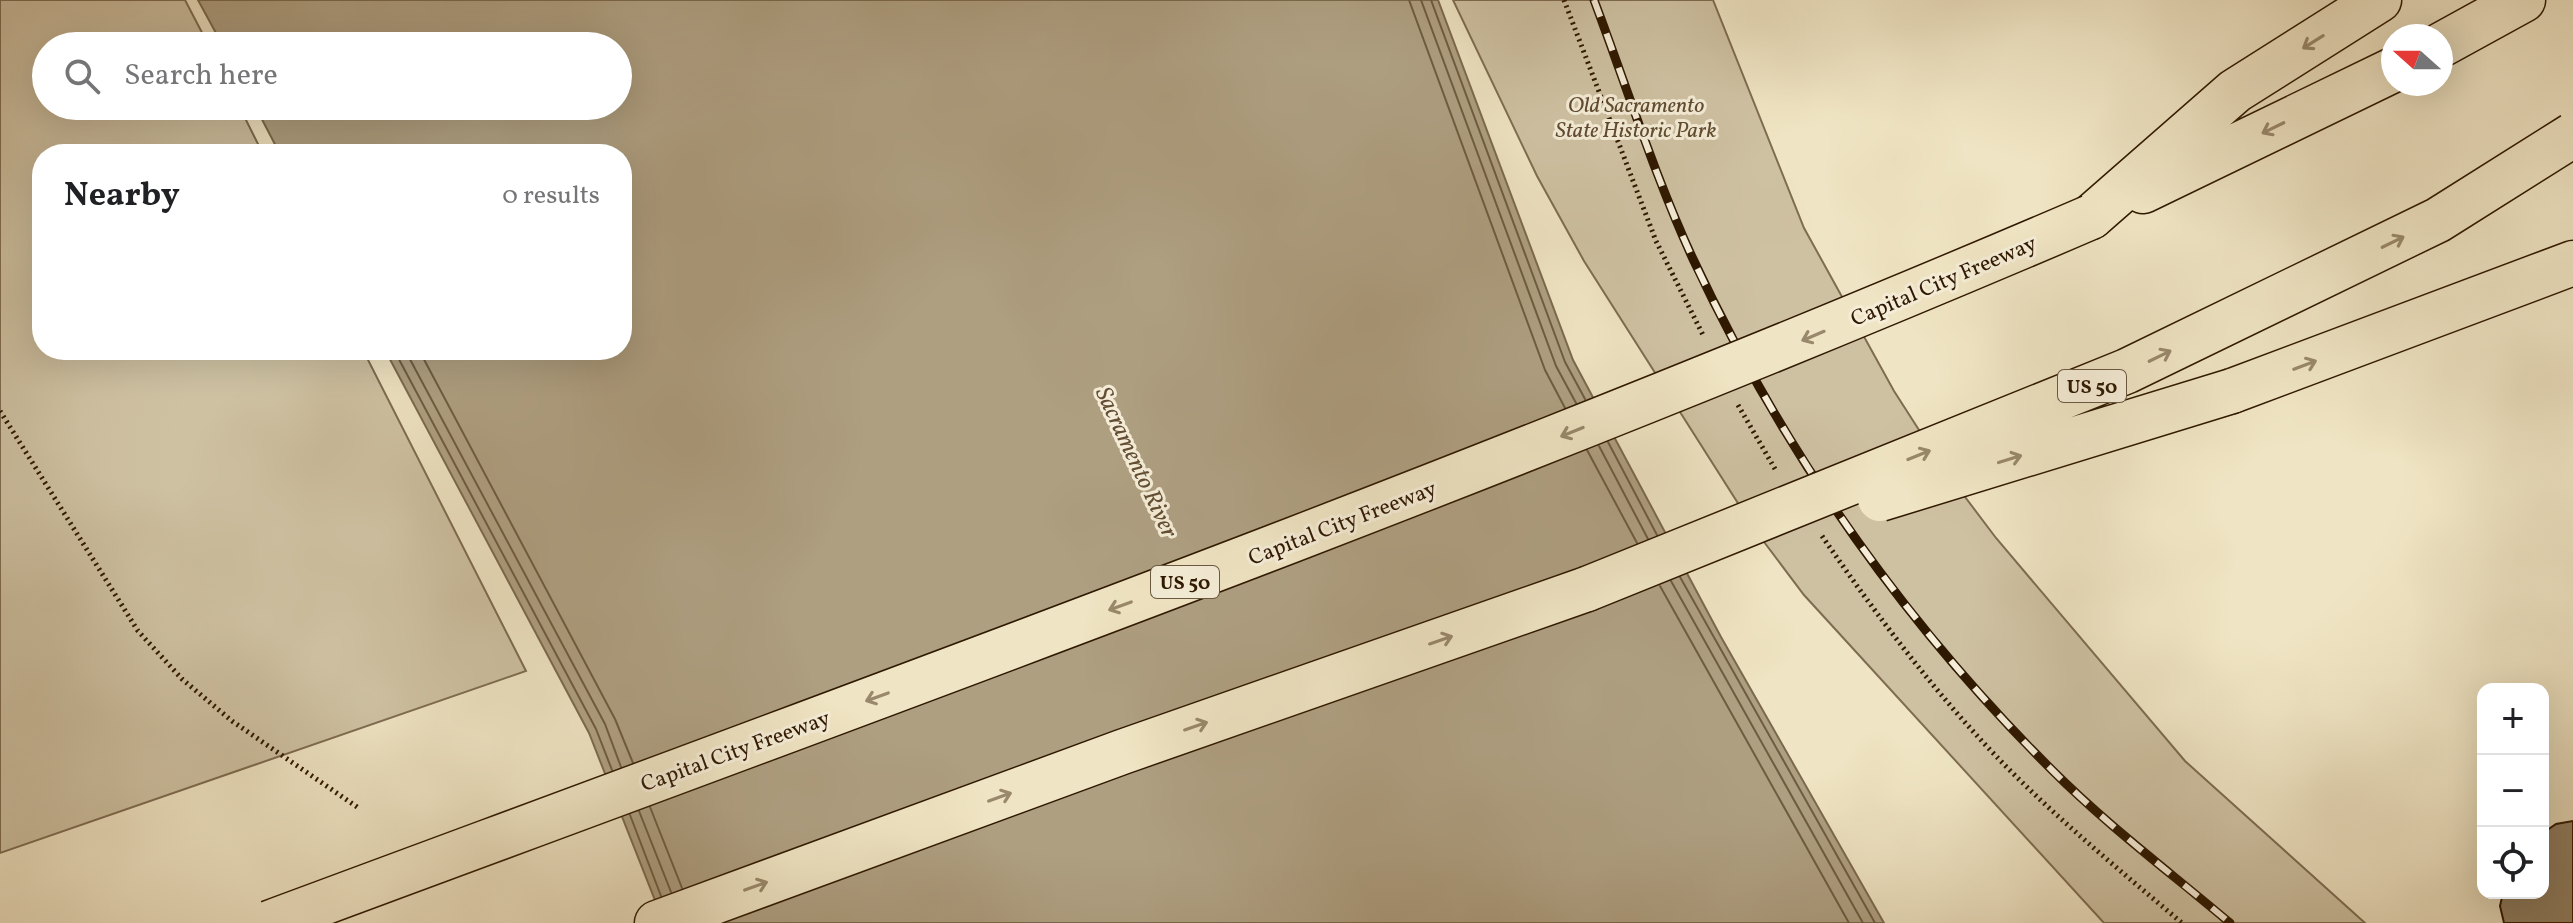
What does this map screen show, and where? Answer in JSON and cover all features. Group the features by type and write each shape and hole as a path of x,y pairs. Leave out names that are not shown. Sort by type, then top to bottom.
{"highway":[{"path":"2091,217 2235,91 2379,0"},
{"path":"2453,38 2523,0"},
{"name":"Capital City Freeway","path":"269,923 1308,537 1798,343 2091,217 2381,76"},
{"name":"US 50","path":"657,923 1122,752 1587,589 2127,371 2438,220 2573,135"},
{"path":"1587,589 2254,384 2573,263"}],"path":[{"path":"0,411 138,631 182,679 232,721 360,809"}],"green space":[{"path":"0,0 185,0 202,32 32,32 32,120 246,120 258,144 32,144 32,360 368,360 526,671 0,853"},
{"name":"Old Sacramento State Historic Park","path":"1453,0 1713,0 1804,228 1894,391 1944,469 1996,538 2185,761 2365,923 2104,923 1804,595 1755,530 1584,261 1537,176"}],"water":[{"name":"Sacramento River","path":"198,0 1438,0 1573,360 1721,637 1884,923 664,923 589,733 390,360 632,360 632,144 275,144 262,120 632,120 632,32 215,32"}],"building":[{"path":"2573,821 2573,923 2504,923 2502,899 2549,899 2549,829 2556,824"}],"railway":[{"path":"1594,0 1653,163 1693,259 1766,398 1850,530 1946,654 2052,770 2230,923"}]}
